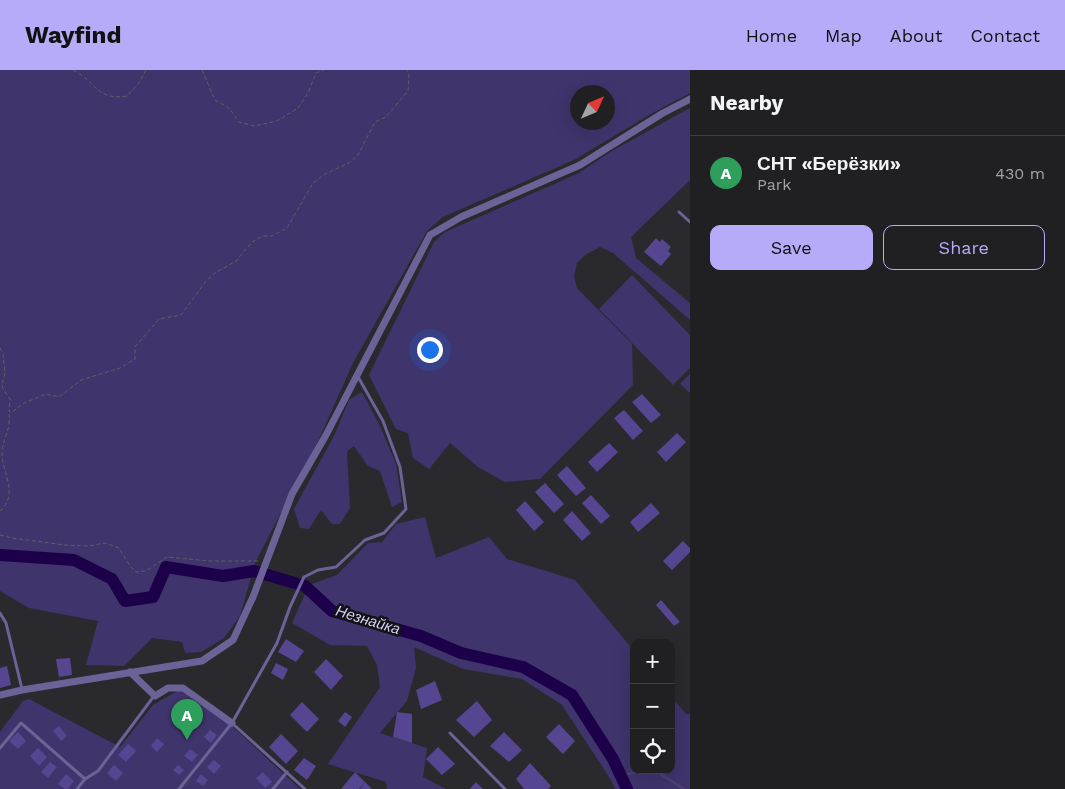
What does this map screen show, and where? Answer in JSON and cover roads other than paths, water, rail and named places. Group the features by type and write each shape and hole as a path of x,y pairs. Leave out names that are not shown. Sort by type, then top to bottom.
{"street":[{"path":"0,695 202,661 233,640 253,597 292,494 326,436 430,235 461,217 580,165 663,113 690,99"},
{"path":"130,672 155,696 168,688 183,688 232,723"}],"lane":[{"path":"679,212 690,222"},
{"path":"179,789 232,723 277,644 290,607 304,577 318,570 336,567 365,540 384,532 406,509 400,467 383,421 357,374"},
{"path":"0,613 6,623 22,690"},
{"path":"77,789 85,779 98,771 155,696"},
{"path":"0,748 21,723 85,779"},
{"path":"232,723 305,789"},
{"path":"450,733 505,789"},
{"path":"273,789 287,772"}],"waterway":[{"name":"Незнайка","path":"0,555 74,560 112,579 125,601 153,597 166,567 223,576 254,571 305,586 332,611 421,636 461,653 523,667 572,695 613,759 627,789"},
{"path":"621,776 630,774"},
{"path":"660,774 684,789"}],"place":[{"name":"СНТ «Берёзки»","path":"187,740"}]}
